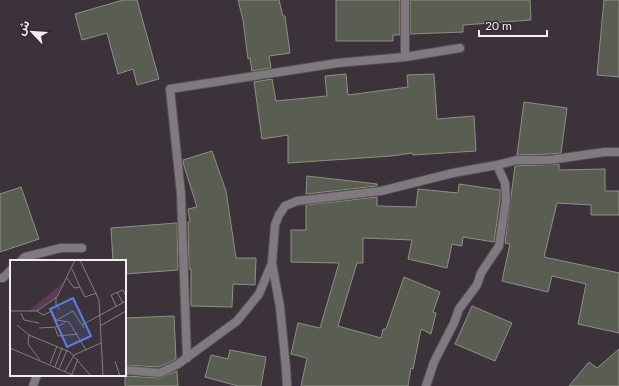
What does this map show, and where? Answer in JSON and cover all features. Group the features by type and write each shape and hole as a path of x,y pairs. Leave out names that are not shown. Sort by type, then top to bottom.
{"street":[{"path":"405,0 405,57"},
{"path":"187,358 181,194 170,89 338,64 405,57 460,48"},
{"path":"287,386 280,307 272,263 275,225 278,215 285,206 297,201 381,191 453,173 518,160 549,160 605,152 619,152"},
{"path":"426,386 434,362 454,323 459,309 477,285 481,273 499,246 506,200 505,182 497,165"},
{"path":"22,260 25,257 62,248 82,248"},
{"path":"126,370 160,373 187,358 237,321 259,294 272,263"},
{"path":"0,278 3,278 10,271"},
{"path":"34,386 36,376"}],"building":[{"path":"123,0 137,0 159,79 137,85 133,69 118,74 107,33 82,40 75,14"},
{"path":"238,0 279,0 283,16 285,16 290,53 269,56 271,68 252,71 250,58 248,59 243,20"},
{"path":"336,0 400,0 400,35 393,35 393,41 336,41"},
{"path":"410,0 530,0 531,20 463,25 463,32 410,34"},
{"path":"604,0 619,0 619,77 597,75"},
{"path":"346,74 348,95 408,87 407,75 434,74 437,119 474,116 476,151 413,155 412,153 391,156 288,163 288,135 262,139 254,82 272,79 276,101 327,96 325,76"},
{"path":"524,102 567,108 561,153 517,155"},
{"path":"212,151 226,191 236,258 256,258 255,285 233,284 232,307 191,306 191,269 189,269 188,222 190,222 188,209 197,207 183,160"},
{"path":"559,164 559,170 605,169 605,191 619,191 619,215 591,215 591,205 557,203 544,257 619,273 619,333 578,324 586,284 552,276 548,292 502,281 510,244 505,243 515,166"},
{"path":"307,176 377,184 377,186 306,194"},
{"path":"459,184 500,190 494,242 463,237 462,246 452,244 447,268 408,259 412,240 363,238 363,263 357,263 338,326 381,338 383,329 386,329 404,277 440,292 433,312 436,313 431,334 421,329 408,386 301,386 307,358 291,354 298,323 320,328 339,263 291,262 291,230 306,230 306,205 377,197 377,206 416,207 418,189 458,193"},
{"path":"21,187 39,239 0,252 0,194"},
{"path":"177,223 178,270 126,274 126,260 113,260 111,228"},
{"path":"472,306 512,323 495,361 455,344"},
{"path":"174,316 176,359 159,367 126,365 126,318"},
{"path":"619,349 619,386 569,386 589,362 597,368"},
{"path":"230,350 266,357 261,386 238,386 205,377 211,355 228,359"},
{"path":"177,371 178,386 125,386 125,376 160,378"}]}
